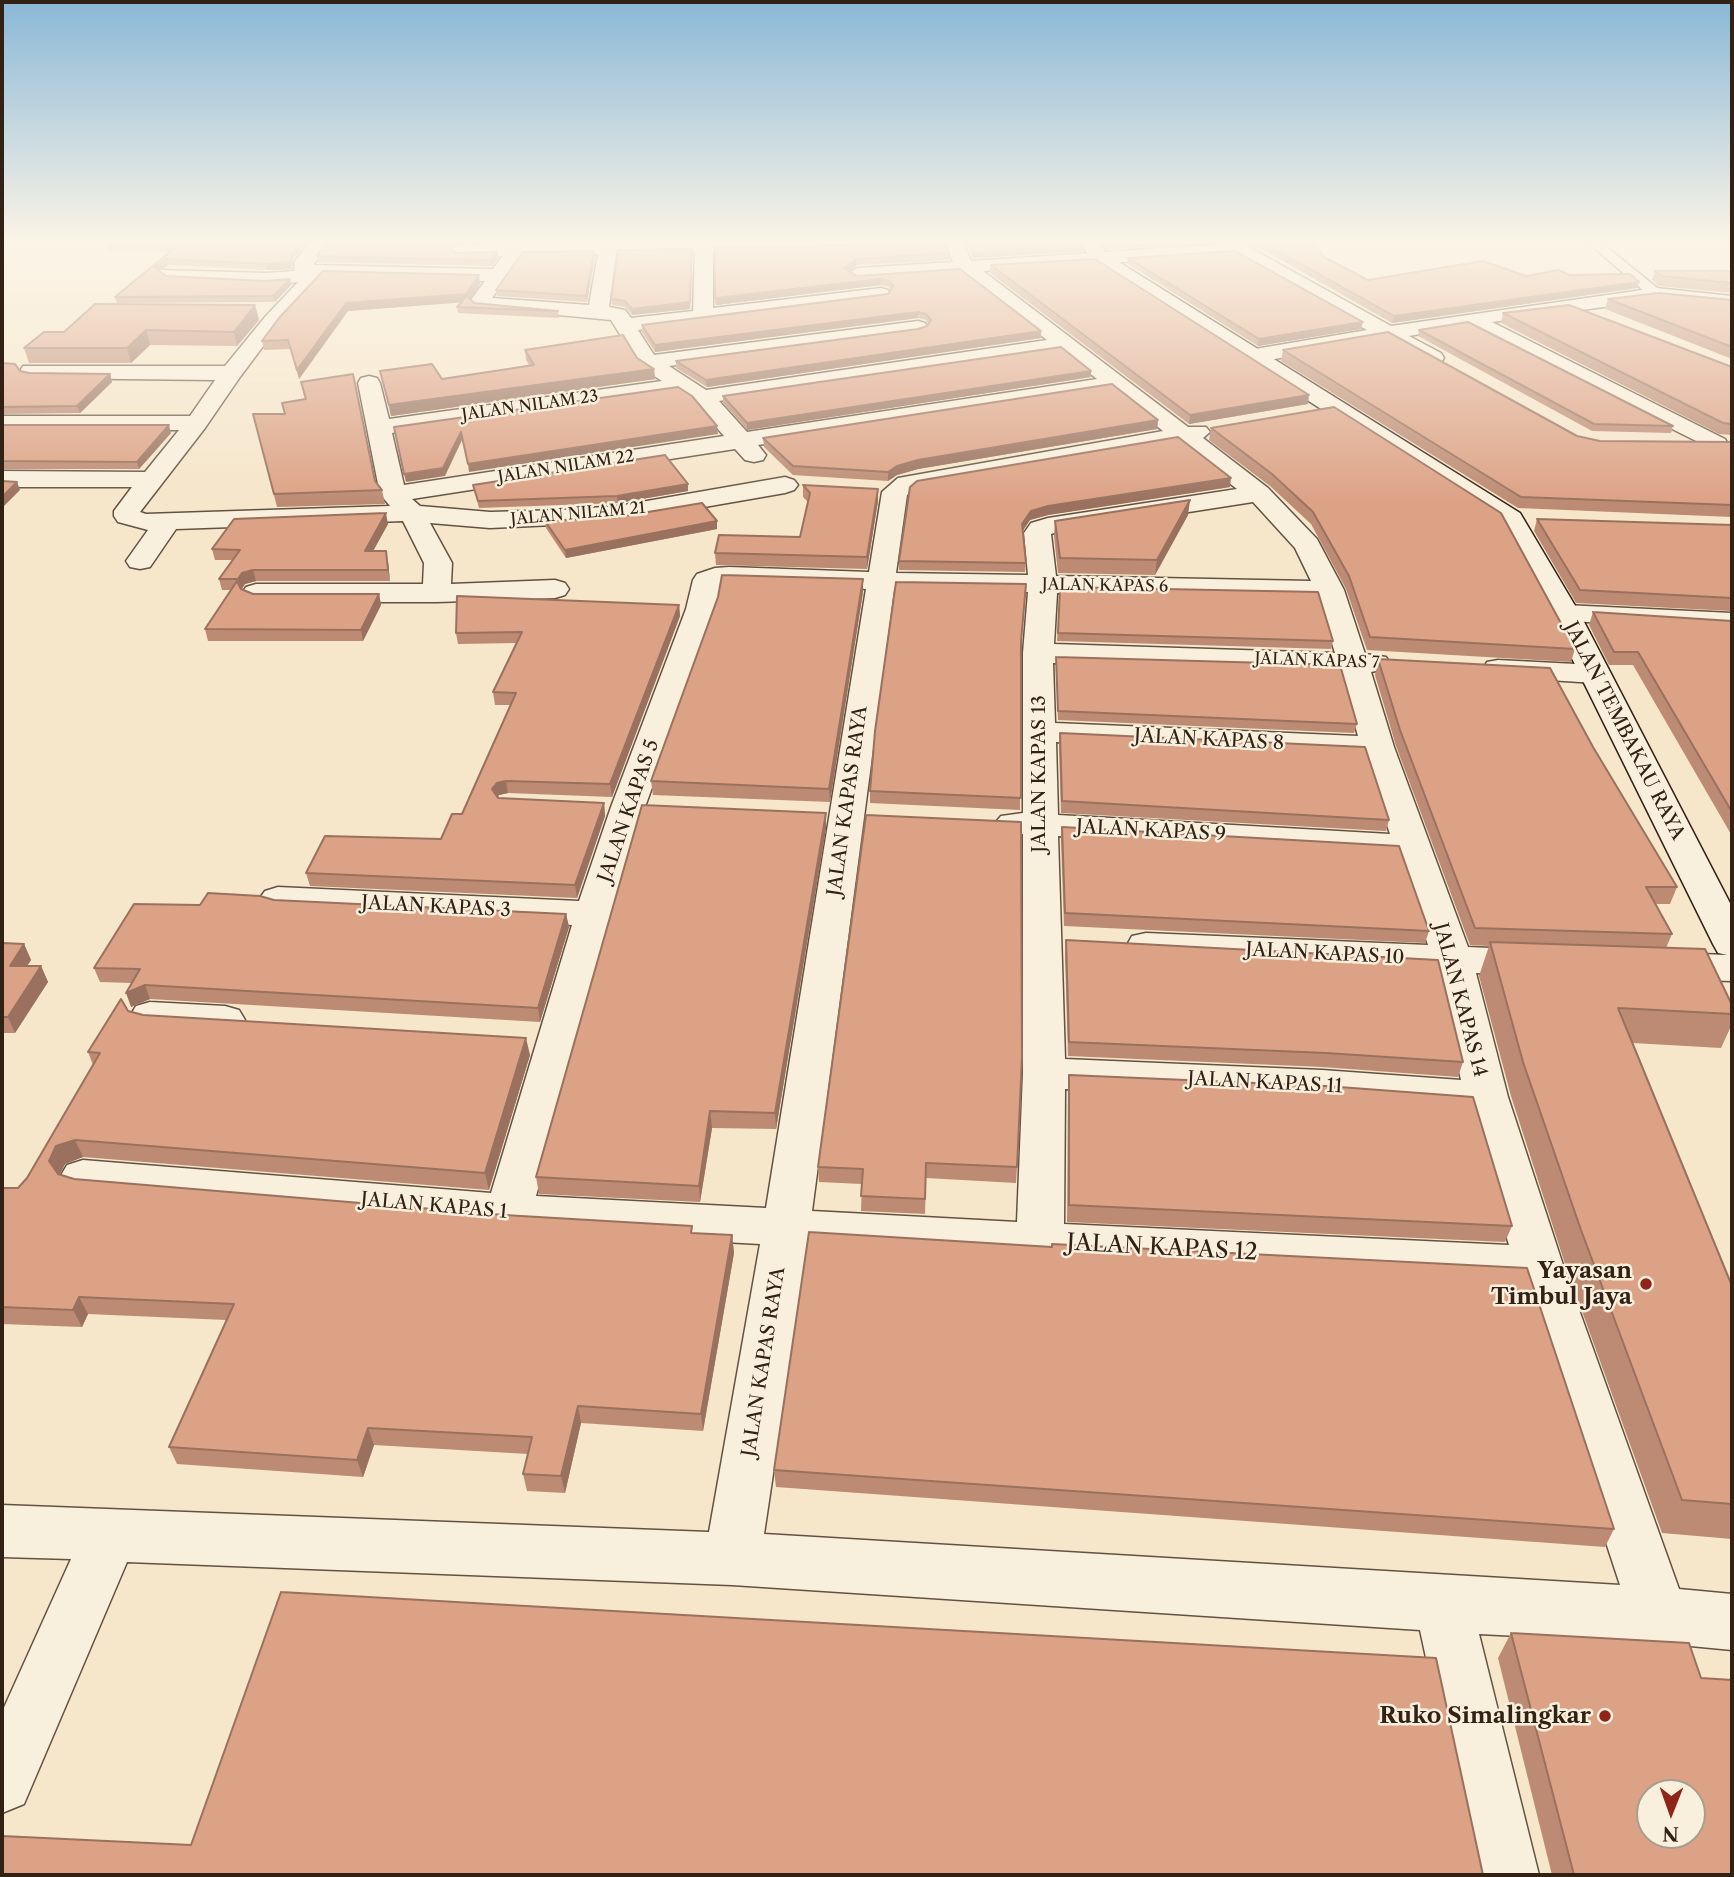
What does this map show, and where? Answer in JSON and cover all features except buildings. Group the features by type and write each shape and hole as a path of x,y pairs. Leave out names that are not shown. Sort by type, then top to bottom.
{"street":[{"path":"268,328 127,511 127,516 136,522 167,522 402,504"},
{"path":"627,328 648,362 702,397 739,440"},
{"path":"920,328 961,360"},
{"name":"JALAN KAPAS 14","path":"1043,328 1259,493 1307,545 1330,590 1377,747 1453,960 1486,1097 1539,1265 1659,1615"},
{"path":"1215,328 1338,408"},
{"path":"1377,328 1455,370"},
{"path":"1257,355 1414,328"},
{"path":"1487,328 1724,444"},
{"path":"648,362 929,335"},
{"path":"702,397 1065,344"},
{"path":"31,370 231,373"},
{"path":"369,383 379,428 402,504 438,563 437,593"},
{"name":"JALAN NILAM 22","path":"402,504 739,440 1116,383"},
{"name":"JALAN NILAM 23","path":"379,428 681,385"},
{"path":"1299,415 1338,408"},
{"name":"JALAN TEMBAKAU RAYA","path":"1338,408 1525,520 1565,614 1732,944"},
{"path":"2,423 197,423"},
{"name":"JALAN KAPAS RAYA","path":"732,1559 786,1228 846,818 879,581 882,491 919,480 1222,428"},
{"name":"JALAN NILAM 21","path":"402,504 490,520 607,514 795,486 739,440"},
{"path":"1663,443 1724,444"},
{"path":"2,479 151,480"},
{"name":"JALAN KAPAS 13","path":"1040,1242 1044,1073 1057,940 1039,824 1041,732 1038,653 1043,584 1037,533 1040,529 1259,493"},
{"path":"139,561 167,522"},
{"name":"JALAN KAPAS 5","path":"508,1212 594,914 628,807 701,609 707,580 715,576 729,575 879,581"},
{"name":"JALAN KAPAS 6","path":"879,581 1330,590"},
{"path":"256,593 437,593 555,589"},
{"path":"1565,614 1732,622"},
{"name":"JALAN KAPAS 7","path":"1038,653 1407,664"},
{"path":"1474,668 1595,674"},
{"name":"JALAN KAPAS 8","path":"1041,732 1377,747"},
{"name":"JALAN KAPAS 9","path":"985,822 1413,846"},
{"name":"JALAN KAPAS 3","path":"278,899 594,914"},
{"name":"JALAN KAPAS 10","path":"1111,943 1579,964"},
{"path":"1621,965 1732,968"},
{"path":"150,1016 258,1022"},
{"path":"515,1038 556,1041"},
{"name":"JALAN KAPAS 11","path":"1044,1073 1486,1097"},
{"name":"JALAN KAPAS 1","path":"83,1177 508,1212 786,1228"},
{"name":"JALAN KAPAS 12","path":"786,1228 1539,1265"},
{"path":"2,1531 732,1559 1659,1615 1732,1622"},
{"path":"2,1782 110,1536"},
{"path":"1443,1604 1506,1875"}],"place":[{"name":"Yayasan Timbul Jaya","path":"1646,1284"},
{"name":"Ruko Simalingkar","path":"1605,1716"}]}
